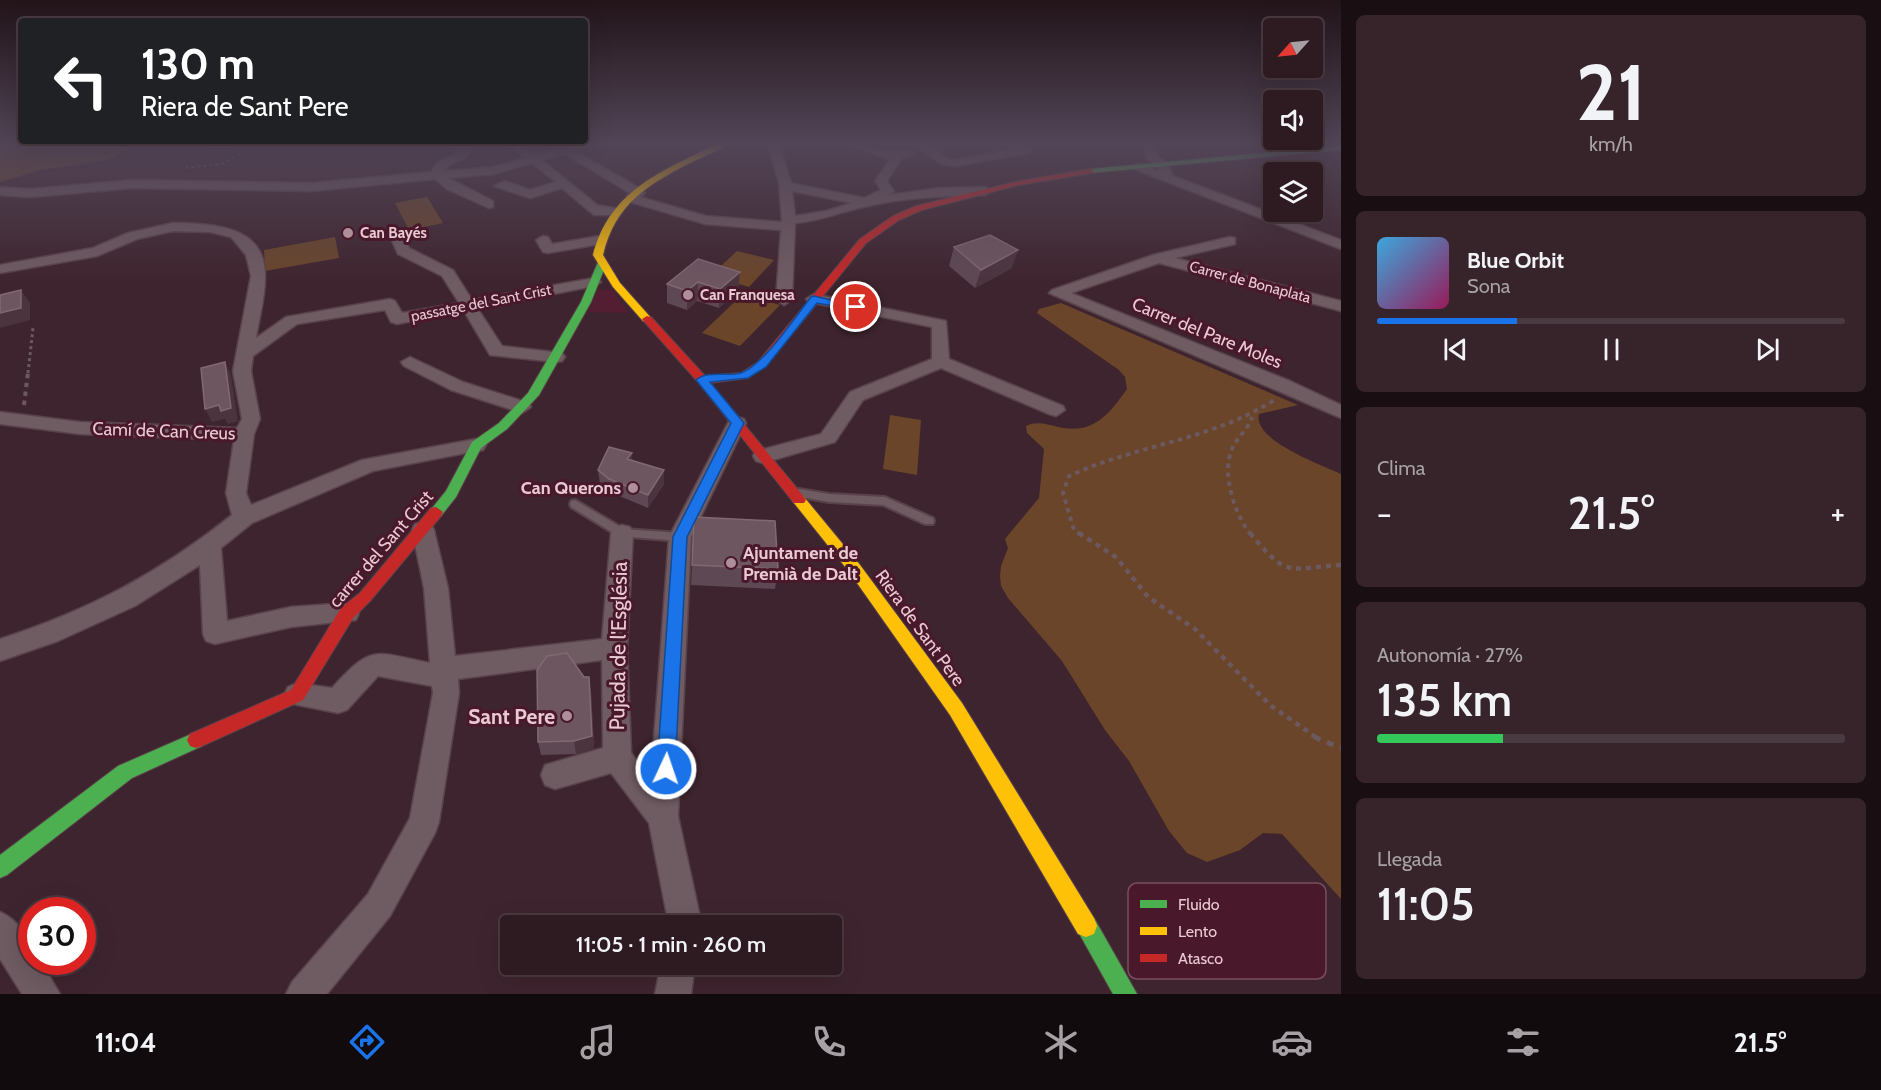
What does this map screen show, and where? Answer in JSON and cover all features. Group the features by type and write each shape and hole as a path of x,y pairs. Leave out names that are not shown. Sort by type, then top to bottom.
{"street":[{"path":"0,191 30,193 71,189"},
{"path":"458,189 489,204"},
{"path":"517,189 530,194 544,189"},
{"path":"571,189 599,212 615,212"},
{"path":"625,189 635,196 705,220 788,224 818,219 867,202 888,191 887,189"},
{"path":"543,240 548,249 600,240 615,212 645,189"},
{"path":"784,300 790,208 787,189"},
{"path":"803,189 867,202 939,192 985,191"},
{"path":"702,380 744,376 762,364 862,241 896,218 937,201 994,189"},
{"path":"1190,189 1337,244 1341,258"},
{"path":"0,269 97,252 133,236 173,227 210,228 236,234 253,254 258,276 242,371 251,419 244,434"},
{"path":"396,234 403,251 448,273 496,351 556,357"},
{"name":"Riera de Sant Pere","path":"600,240 598,255 616,285 702,380 855,569 956,709 1126,994"},
{"path":"1158,258 1230,241"},
{"name":"Carrer del Pare Moles","path":"1158,258 1058,293 1284,385 1341,412"},
{"name":"Carrer de Bonaplata","path":"1158,258 1341,306"},
{"name":"carrer del Sant Crist","path":"297,695 347,613 365,597 451,494 476,445 503,426 533,395 556,357 602,262"},
{"name":"passatge del Sant Crist","path":"245,354 292,320 390,304 397,319 467,304 594,282"},
{"path":"814,299 940,324 941,362"},
{"path":"763,456 828,438 855,396 941,362 1056,410"},
{"path":"410,363 457,386 522,407"},
{"name":"Camí de Can Creus","path":"0,418 80,428 244,434 236,493 244,517"},
{"path":"684,915 663,816 680,537 737,423"},
{"path":"0,650 49,634 127,599 192,559 244,517 369,465 476,445"},
{"path":"304,994 379,905 424,822 446,693 436,588 423,530"},
{"name":"Pujada de l'Església","path":"617,758 614,648 622,532"},
{"path":"210,544 215,634 291,616 347,613"},
{"path":"0,868 125,772 297,695 338,701 366,669 376,664 445,673 614,648"},
{"path":"555,775 617,758 663,816"},
{"path":"0,929 42,994"},
{"path":"673,994 676,975"}],"lane":[{"path":"793,492 829,498 885,501 929,521"},
{"path":"574,504 622,532 680,537"}],"path":[{"path":"22,421 33,328"},
{"path":"1284,385 1276,399 1252,416 1198,435 1108,459 1069,476 1063,493 1074,530 1117,558 1148,597 1195,629 1270,705 1317,738 1341,748"},
{"path":"1252,416 1249,429 1231,452 1231,483 1241,521 1272,557 1286,568 1305,570 1341,565"}],"shaded area":[{"path":"427,197 443,223 409,230 395,203"},
{"path":"335,237 339,258 265,271 264,250"},
{"path":"737,251 774,260 749,287 710,276"},
{"path":"598,290 612,290 629,313 588,312"},
{"path":"743,294 780,305 740,346 702,333"},
{"path":"1061,303 1298,405 1259,414 1260,424 1266,433 1277,442 1341,474 1341,899 1282,834 1263,833 1240,850 1207,862 1187,853 1169,831 1129,761 1105,730 1062,661 1008,598 1001,586 1001,566 1008,548 1005,539 1039,498 1044,449 1027,433 1026,426 1042,424 1071,429 1091,425 1114,407 1127,389 1125,377 1119,370 1037,313 1039,309"},
{"path":"890,415 921,420 917,475 883,469"}],"building":[{"path":"990,235 1018,250 981,270 954,247"},
{"path":"698,259 740,272 720,289 698,282 687,291 667,284"},
{"path":"21,290 21,308 0,313 0,295"},
{"path":"225,362 231,408 221,411 219,405 205,409 201,368"},
{"path":"609,447 632,453 627,459 664,470 648,495 609,479 598,470"},
{"path":"694,517 775,521 778,569 692,565"},
{"name":"Sant Pere","path":"567,653 584,677 589,677 592,736 574,741 538,742 537,670 547,656"}],"traffic: fast":[{"path":"436,512 451,494 476,445 503,426 533,395 586,302 602,262"},
{"path":"0,868 125,772 196,740"},
{"path":"1086,926 1126,994"}],"traffic: slow":[{"path":"640,189 614,215 603,234 598,255 616,285 647,319"},
{"path":"799,500 855,569 956,709 1086,926"}],"traffic: jam":[{"path":"702,380 744,376 762,364 863,241 896,218 919,208 993,189"},
{"path":"647,319 702,380 799,500"},
{"path":"196,740 297,695 347,613 365,597 436,512"}],"place":[{"name":"Can Bayés","path":"348,233"},
{"name":"Can Franquesa","path":"688,295"},
{"name":"Can Querons","path":"633,488"},
{"name":"Ajuntament de Premià de Dalt","path":"731,563"},
{"name":"Sant Pere","path":"567,716"}],"route":[{"path":"666,769 680,537 737,423 702,380 744,376 762,364 814,299 856,307"}]}
